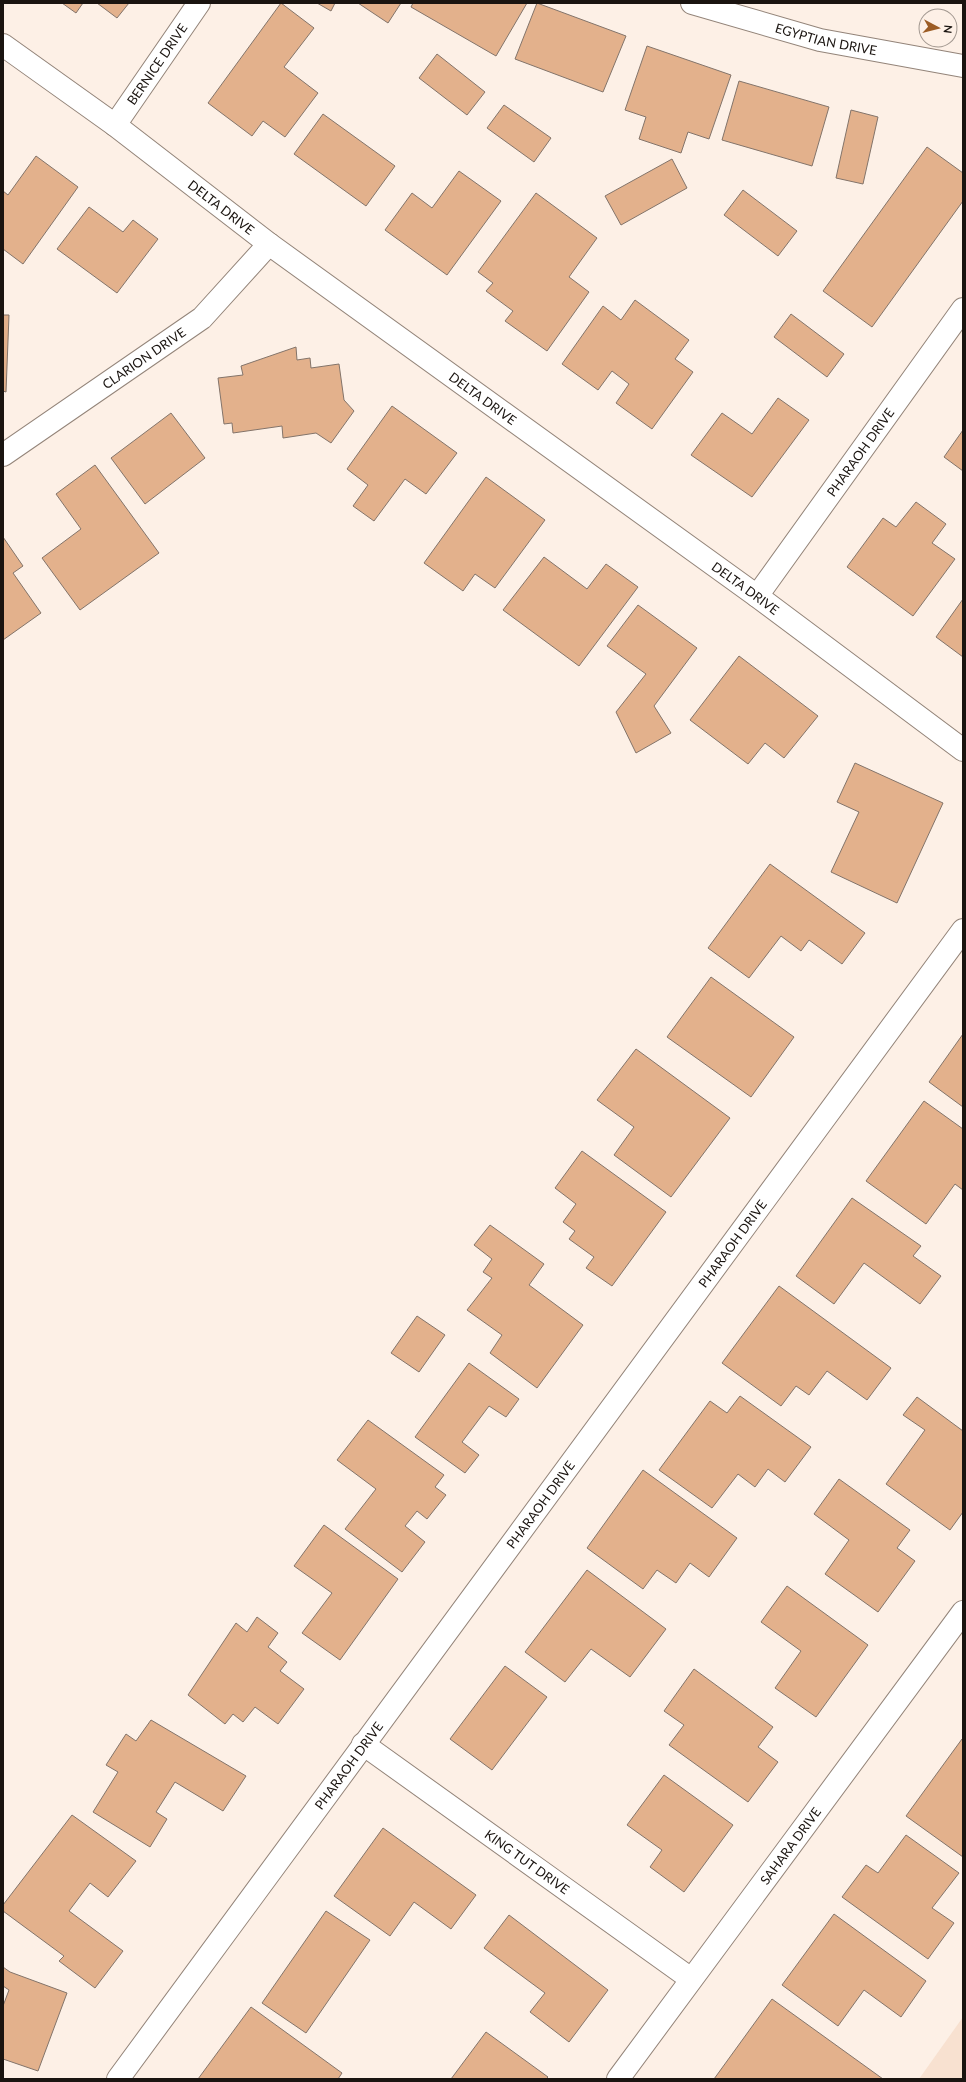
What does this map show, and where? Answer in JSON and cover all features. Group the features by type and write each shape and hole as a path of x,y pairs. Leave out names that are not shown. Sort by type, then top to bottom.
{"street":[{"name":"BERNICE DRIVE","path":"115,125 199,3"},
{"name":"EGYPTIAN DRIVE","path":"692,3 820,40 963,66"},
{"name":"DELTA DRIVE","path":"3,45 115,125 269,244 757,596 963,750"},
{"name":"CLARION DRIVE","path":"3,455 202,318 269,244"},
{"name":"PHARAOH DRIVE","path":"757,596 963,309"},
{"name":"PHARAOH DRIVE","path":"118,2079 963,930"},
{"name":"SAHARA DRIVE","path":"618,2079 963,1612"},
{"name":"KING TUT DRIVE","path":"363,1744 691,1979"}],"shaded area":[{"path":"963,2017 963,2079 919,2079"}],"building":[{"path":"62,3 83,3 76,13"},
{"path":"97,3 129,3 117,18"},
{"path":"281,3 314,28 284,67 318,93 285,137 263,121 252,136 208,103"},
{"path":"317,3 335,3 331,11"},
{"path":"358,3 401,3 388,23"},
{"path":"413,3 527,3 496,56 411,7"},
{"path":"537,3 626,36 603,92 515,59"},
{"path":"647,46 731,75 709,139 688,132 681,153 639,139 646,117 625,110"},
{"path":"437,54 485,92 467,115 419,78"},
{"path":"739,81 829,107 812,166 722,140"},
{"path":"504,105 551,138 534,162 487,128"},
{"path":"851,110 878,117 863,184 836,178"},
{"path":"323,114 395,166 366,206 294,154"},
{"path":"927,147 963,173 963,201 872,327 823,291"},
{"path":"36,156 78,187 23,264 3,249 3,191 8,195"},
{"path":"672,159 687,188 621,225 605,196"},
{"path":"459,171 501,201 447,275 385,230 412,193 432,208"},
{"path":"743,190 797,231 778,256 724,215"},
{"path":"536,193 597,238 569,277 589,292 547,351 505,321 513,311 486,291 493,283 478,272"},
{"path":"89,207 123,232 133,220 158,239 117,293 57,249"},
{"path":"635,300 689,340 675,359 693,372 652,429 616,403 629,384 612,371 598,390 562,364 603,306 621,320"},
{"path":"791,314 844,354 827,377 774,337"},
{"path":"3,315 9,315 6,392 3,391"},
{"path":"296,347 297,360 310,358 311,368 339,364 344,400 354,411 331,443 316,433 283,438 282,426 233,433 232,423 224,424 218,378 243,375 241,366"},
{"path":"778,398 809,420 752,497 691,455 722,413 752,434"},
{"path":"392,406 457,453 426,494 405,479 374,521 353,506 368,485 347,469"},
{"path":"171,413 205,458 145,504 111,458"},
{"path":"963,430 963,471 944,457"},
{"path":"95,465 159,553 80,610 42,558 81,529 56,494"},
{"path":"486,477 545,520 495,588 475,574 463,591 424,563"},
{"path":"916,502 946,524 932,543 955,559 913,616 847,567 883,518 896,527"},
{"path":"3,537 23,566 13,573 41,613 3,640"},
{"path":"544,557 587,589 606,564 638,587 579,666 503,610"},
{"path":"963,599 963,657 936,637"},
{"path":"638,605 697,648 654,706 671,733 636,753 616,712 646,674 607,646"},
{"path":"739,656 818,716 784,758 765,743 748,764 690,720"},
{"path":"855,763 943,803 897,903 831,872 859,812 837,802"},
{"path":"770,864 865,933 842,964 809,940 801,951 781,936 749,978 708,948"},
{"path":"711,977 794,1037 751,1097 667,1037"},
{"path":"963,1034 963,1107 929,1082"},
{"path":"636,1049 730,1118 671,1197 614,1155 634,1127 597,1100"},
{"path":"924,1101 963,1129 963,1190 955,1184 926,1224 866,1181"},
{"path":"582,1151 666,1212 612,1286 586,1268 594,1257 569,1239 575,1231 563,1222 576,1204 555,1188"},
{"path":"852,1198 921,1246 913,1256 941,1276 920,1304 864,1263 834,1304 796,1276"},
{"path":"490,1225 544,1264 529,1285 583,1325 537,1388 490,1353 502,1335 467,1310 492,1278 483,1272 492,1259 474,1245"},
{"path":"779,1286 891,1368 867,1400 827,1371 809,1395 796,1386 781,1406 722,1363"},
{"path":"417,1316 445,1335 419,1372 391,1353"},
{"path":"469,1363 519,1399 506,1417 489,1406 462,1442 479,1455 465,1473 415,1437"},
{"path":"740,1396 811,1447 785,1482 768,1469 755,1487 738,1474 712,1508 659,1470 710,1401 727,1413"},
{"path":"917,1397 963,1431 963,1512 950,1530 886,1484 925,1430 903,1415"},
{"path":"368,1420 444,1475 435,1487 446,1495 427,1519 417,1511 405,1526 425,1542 402,1572 345,1529 376,1489 337,1460"},
{"path":"643,1470 737,1538 709,1577 690,1563 676,1583 657,1570 643,1589 587,1548"},
{"path":"839,1479 910,1530 897,1548 915,1561 878,1612 825,1574 849,1540 814,1514"},
{"path":"324,1525 398,1579 340,1660 302,1633 332,1593 294,1566"},
{"path":"587,1570 666,1629 630,1677 591,1649 565,1682 525,1652"},
{"path":"787,1586 868,1645 816,1717 775,1688 801,1651 761,1622"},
{"path":"257,1617 278,1633 268,1647 287,1662 280,1671 304,1689 278,1724 255,1707 243,1722 233,1714 225,1724 188,1695 236,1623 247,1632"},
{"path":"505,1666 547,1697 492,1770 450,1739"},
{"path":"694,1669 773,1727 758,1747 778,1762 748,1802 669,1745 684,1725 664,1711"},
{"path":"151,1720 246,1776 223,1811 175,1782 156,1812 167,1819 150,1847 93,1812 118,1772 106,1765 126,1734 136,1741"},
{"path":"962,1739 963,1740 963,1857 906,1816"},
{"path":"664,1775 733,1825 684,1892 650,1867 662,1850 627,1825"},
{"path":"72,1815 136,1861 108,1897 90,1883 69,1911 123,1951 95,1988 59,1961 64,1956 3,1911 3,1905"},
{"path":"383,1828 476,1895 451,1929 414,1902 390,1936 334,1896"},
{"path":"906,1835 959,1873 932,1908 954,1923 928,1959 842,1897 866,1865 878,1873"},
{"path":"326,1911 370,1940 306,2033 262,2003"},
{"path":"834,1914 926,1981 901,2017 864,1990 838,2026 782,1985"},
{"path":"509,1915 608,1990 569,2042 530,2012 545,1993 484,1948"},
{"path":"3,1967 10,1972 67,1993 38,2071 3,2059 3,2006 9,1990 3,1986"},
{"path":"772,1999 883,2079 714,2079"},
{"path":"251,2007 342,2073 338,2079 198,2079"},
{"path":"486,2032 548,2077 546,2079 451,2079"}]}
